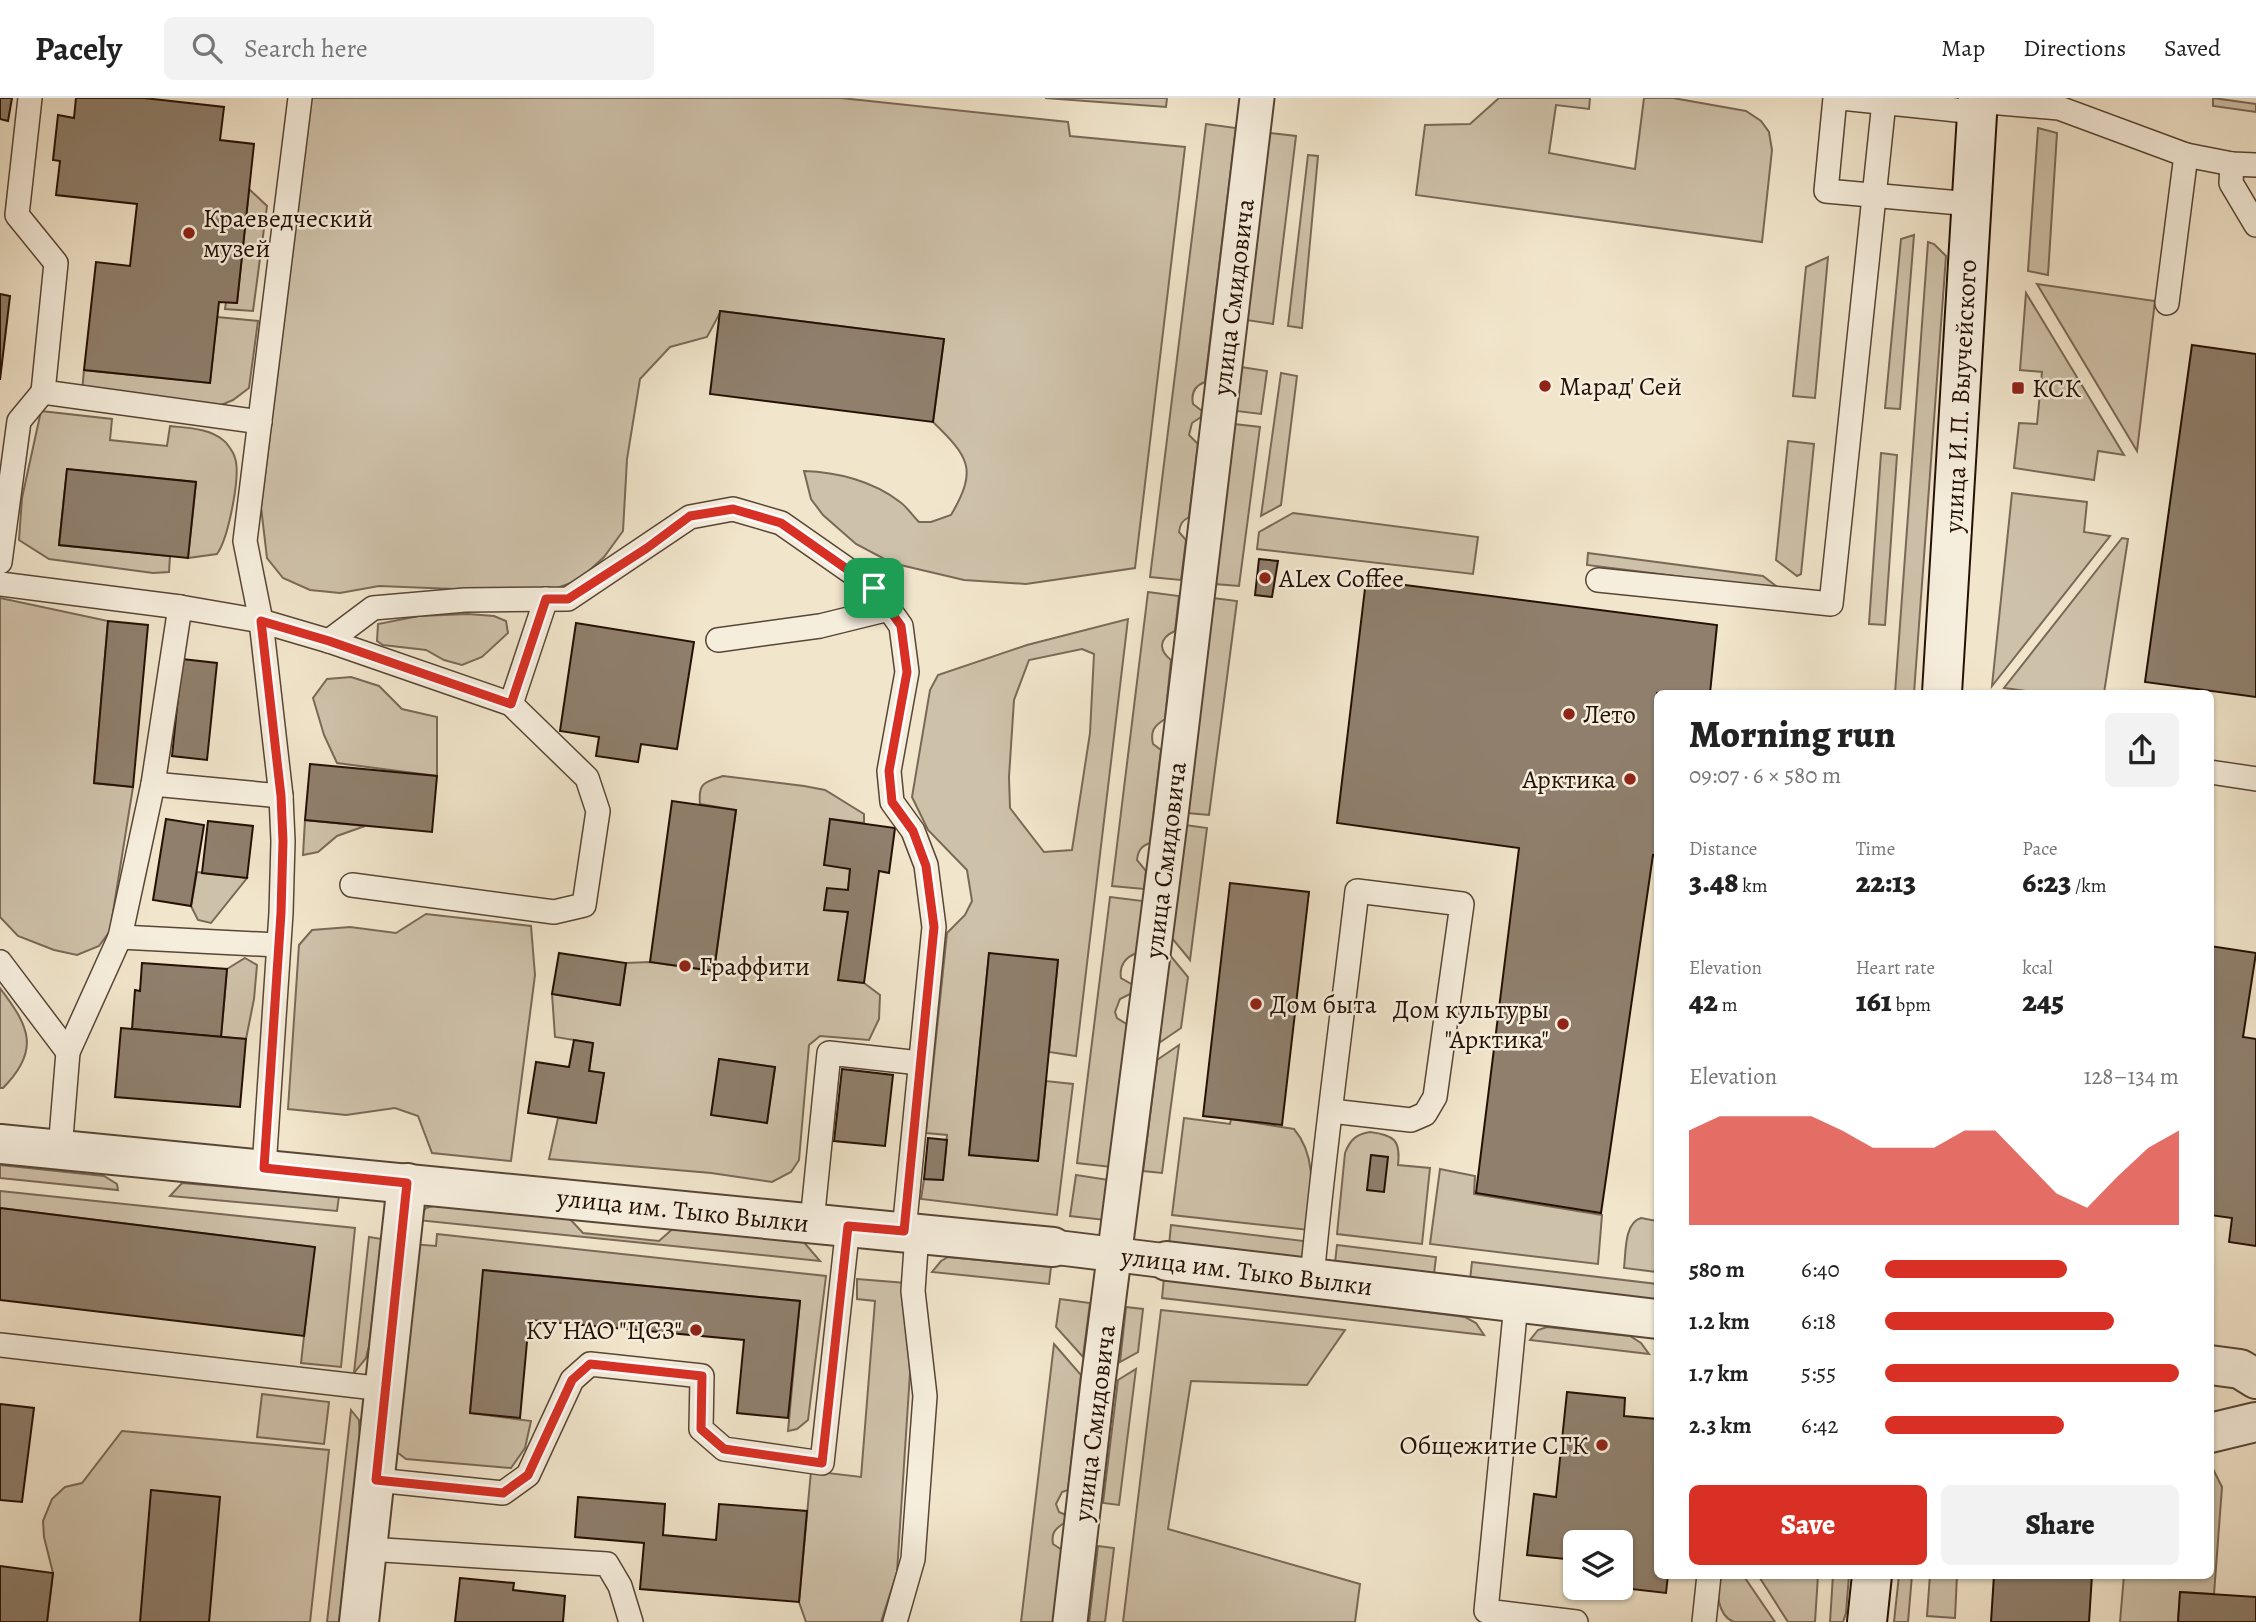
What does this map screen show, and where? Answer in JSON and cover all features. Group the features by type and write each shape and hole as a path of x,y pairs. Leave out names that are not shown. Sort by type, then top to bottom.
{"street":[{"name":"улица Смидовича","path":"1070,1622 1257,98"},
{"name":"улица И.П. Выучейского","path":"1942,690 1977,104"},
{"name":"улица им. Тыко Вылки","path":"0,1144 1053,1247 1654,1319"},
{"path":"359,1622 407,1183"},
{"path":"2214,1365 2240,1368 2256,1379"},
{"path":"2214,1432 2256,1422"},
{"path":"1867,1622 1872,1579"}],"lane":[{"path":"0,562 19,421 43,392 56,263 17,215 30,98"},
{"path":"264,1168 282,877 281,796 261,621 245,541 300,98"},
{"path":"1835,98 1826,191 1972,204"},
{"path":"1841,98 2059,108 2186,155 2232,164 2256,165"},
{"path":"1598,580 1831,604 1884,102"},
{"path":"2167,303 2186,155"},
{"path":"2232,164 2231,183 2256,225"},
{"path":"43,392 260,422"},
{"path":"329,641 373,608 465,600 568,599 647,548 690,516 733,509 781,523 874,588 901,626 907,672 889,771 892,802 913,831 926,866 934,927 920,1063 910,1232 913,1291 925,1396 913,1559 895,1622"},
{"path":"0,584 180,607 261,621 329,641 511,704 587,778 598,811 584,905 554,912 352,886"},
{"path":"511,704 546,599"},
{"path":"60,1150 68,1052 120,937 153,785 180,607"},
{"path":"718,640 820,626 889,609"},
{"path":"2214,773 2256,779"},
{"path":"153,785 281,796"},
{"path":"1312,1278 1331,1111 1357,891 1462,904 1435,1097 1425,1114 1411,1120 1331,1111"},
{"path":"120,937 277,945"},
{"path":"0,962 68,1052"},
{"path":"376,1480 503,1493 528,1475 572,1380 590,1364 702,1376 701,1429 724,1449 822,1463 830,1224 829,1053 920,1063"},
{"path":"1516,1304 1486,1617 1576,1622"},
{"path":"0,1345 384,1389"},
{"path":"368,1549 607,1563 620,1586 631,1622"},
{"path":"1704,1622 1709,1579"}],"shaded area":[{"path":"311,98 841,98 1068,122 1070,136 1185,147 1135,568 1026,584 964,580 892,563 856,544 823,515 811,499 804,471 829,473 878,488 903,504 919,522 931,522 951,515 965,486 966,464 962,455 933,422 944,339 721,311 707,337 670,347 640,379 627,459 623,531 604,557 579,580 557,588 504,591 379,586 340,593 310,590 283,578 267,558 261,507"},
{"path":"1045,98 1167,98 1166,107"},
{"path":"1499,98 1590,98 1589,109 1556,105 1549,153 1635,169 1644,98 1673,98 1746,111 1761,121 1769,132 1772,150 1762,242 1416,195 1425,125 1470,124"},
{"path":"2213,98 2256,104 2256,112 2213,106"},
{"path":"1206,124 1236,128 1205,382 1196,388 1192,397 1193,404 1202,411 1201,417 1192,423 1189,435 1198,444 1189,517 1182,523 1179,532 1186,540 1181,580 1150,577"},
{"path":"2038,128 2057,133 2048,275 2028,271"},
{"path":"1269,133 1296,136 1273,324 1246,320"},
{"path":"1308,155 1318,156 1302,328 1288,326"},
{"path":"249,189 267,206 253,311 225,309 226,302 237,303"},
{"path":"1914,235 1900,409 1885,408 1901,239"},
{"path":"1928,242 1934,244 1946,256 1914,690 1895,690"},
{"path":"1828,257 1815,398 1793,396 1806,267"},
{"path":"2037,284 2155,301 2137,451"},
{"path":"2026,293 2124,455 2098,451 2094,480 2014,468 2019,423 2037,424 2042,372 2020,370"},
{"path":"217,317 258,321 249,388 233,400 221,405 82,392 84,370 210,383"},
{"path":"1241,367 1267,371 1261,414 1236,411"},
{"path":"1281,373 1297,376 1281,505 1261,516"},
{"path":"41,411 112,419 110,440 167,446 170,426 205,431 223,440 234,456 236,478 229,522 217,554 188,558 196,482 67,469 59,545 170,556 169,572 153,573 49,559 19,540 22,498"},
{"path":"1234,424 1260,427 1239,586 1214,584"},
{"path":"1788,441 1814,444 1801,574 1797,576 1776,560"},
{"path":"1881,453 1897,455 1885,625 1869,624"},
{"path":"2012,493 2087,502 2084,532 2110,536 1992,686"},
{"path":"1293,513 1478,537 1473,574 1257,549 1259,532"},
{"path":"2122,538 2128,539 2104,690 2004,688"},
{"path":"1588,553 1763,576 1780,589 1587,565"},
{"path":"1148,592 1179,596 1175,631 1166,637 1162,644 1164,652 1171,660 1165,719 1156,727 1152,736 1153,744 1161,750 1150,843 1140,849 1137,860 1146,871 1144,889 1112,886"},
{"path":"0,598 108,621 94,783 133,787 110,931 99,946 77,955 54,950 18,936 0,917"},
{"path":"1213,598 1237,601 1209,815 1187,813"},
{"path":"419,616 494,616 506,621 508,633 482,657 462,665 444,660 426,650 383,645 377,641 378,624"},
{"path":"1128,619 1076,1056 1049,1052 1058,960 989,954 969,1155 1038,1161 1046,1081 1073,1084 1057,1215 921,1199 924,1179 943,1180 947,1135 926,1133 947,933 965,915 972,901 967,870 928,830 912,797 930,690 938,675 1027,645","holes":["1082,649 1094,654 1090,733 1072,850 1044,852 1010,808 1009,777 1014,700 1029,660"]},
{"path":"351,677 379,686 402,709 437,717 437,776 337,763 324,735 313,698 327,679"},
{"path":"723,776 825,790 864,814 864,823 830,819 850,869 848,890 825,910 848,912 839,980 864,983 880,995 879,1019 869,1040 820,1036 809,1045 799,1160 791,1172 772,1182 711,1173 549,1159 558,1118 596,1123 604,1073 589,1071 593,1043 555,1037 552,994 619,1005 626,963 650,962 714,971 736,810 700,804 700,792 704,784","holes":["719,1059 775,1067 767,1122 712,1115"]},
{"path":"305,820 365,826 337,836 318,852 303,855"},
{"path":"1185,825 1207,828 1190,960 1171,937"},
{"path":"197,872 247,878 211,923 198,920 191,906"},
{"path":"1110,897 1143,901 1137,953 1126,960 1121,970 1121,978 1133,985 1132,993 1120,999 1115,1012 1117,1018 1128,1025 1111,1167 1077,1163"},
{"path":"426,914 531,926 535,975 511,1161 432,1153 418,1116 395,1108 346,1115 288,1109 299,945 312,930 350,927 396,933"},
{"path":"1169,954 1188,977 1181,1028 1159,1043"},
{"path":"245,958 257,965 246,1039 221,1037 227,969"},
{"path":"0,988 18,1014 27,1038 23,1062 3,1088 0,1088"},
{"path":"1179,1045 1162,1173 1143,1171 1157,1060"},
{"path":"1184,1118 1230,1124 1231,1119 1294,1129 1302,1140 1310,1164 1309,1230 1172,1215"},
{"path":"1370,1132 1394,1140 1398,1150 1398,1165 1430,1168 1422,1244 1337,1234 1345,1153 1354,1138"},
{"path":"0,1165 104,1176 117,1184 118,1190 0,1178"},
{"path":"1440,1169 1475,1176 1474,1194 1602,1215 1598,1264 1430,1244"},
{"path":"1076,1175 1109,1180 1105,1220 1070,1216"},
{"path":"182,1183 339,1196 337,1211 170,1196"},
{"path":"0,1191 355,1228 341,1367 301,1363 314,1247 0,1208"},
{"path":"437,1205 569,1218 583,1233 659,1241 677,1225 802,1240 820,1261 417,1220 426,1208"},
{"path":"1641,1218 1654,1220 1654,1272 1624,1268 1629,1232 1635,1221"},
{"path":"1171,1225 1304,1241 1302,1259 1169,1245"},
{"path":"437,1234 826,1276 808,1420 797,1429 788,1431 800,1301 484,1270 470,1413 531,1421 525,1448 511,1468 406,1459 393,1449 412,1244 436,1246"},
{"path":"369,1237 382,1239 369,1346 366,1358 354,1373"},
{"path":"1337,1245 1436,1257 1434,1274 1335,1263"},
{"path":"948,1257 1051,1267 1049,1284 932,1272"},
{"path":"1472,1262 1654,1284 1654,1301 1653,1302 1470,1280"},
{"path":"1164,1278 1465,1317 1476,1323 1484,1335 1162,1298"},
{"path":"857,1279 906,1283 910,1373 897,1572 881,1622 806,1622 799,1602 811,1471 861,1477 875,1301 857,1299"},
{"path":"1060,1299 1090,1303 1083,1357 1056,1327"},
{"path":"1126,1307 1143,1309 1138,1352 1120,1362"},
{"path":"1161,1310 1345,1330 1307,1385 1191,1381 1168,1529 1360,1584 1355,1622 1123,1622"},
{"path":"1547,1327 1630,1336 1641,1343 1649,1354 1530,1340 1538,1330"},
{"path":"1054,1344 1081,1375 1068,1490 1062,1492 1056,1504 1059,1512 1066,1515 1064,1523 1053,1534 1053,1544 1062,1550 1053,1622 1021,1622"},
{"path":"1136,1369 1119,1505 1103,1503 1118,1380"},
{"path":"262,1394 329,1402 324,1444 257,1437"},
{"path":"351,1410 359,1420 360,1441 339,1622 327,1622"},
{"path":"122,1431 329,1450 310,1622 47,1622 53,1573 43,1521 52,1499 65,1487 82,1483"},
{"path":"2214,1471 2222,1487 2214,1594 2180,1592 2178,1622 2120,1622 2124,1579 2214,1579"},
{"path":"1098,1546 1114,1548 1105,1622 1089,1622"},
{"path":"1718,1579 1746,1579 1775,1622 1734,1622 1728,1619 1721,1608"},
{"path":"1761,1579 1818,1579 1815,1622 1788,1622"},
{"path":"1833,1579 1849,1579 1843,1622 1830,1622"},
{"path":"1899,1579 1912,1579 1908,1622 1894,1622"},
{"path":"1930,1579 1957,1579 1955,1618 1927,1616"}],"building":[{"path":"0,98 12,98 8,121 0,119"},
{"name":"Краеведческий музей","path":"76,98 144,98 224,107 220,140 254,144 237,303 219,302 210,383 84,370 96,262 130,266 137,204 56,195 60,161 53,160 58,115 74,118"},
{"path":"0,294 10,296 0,380"},
{"path":"720,311 944,339 933,422 710,394"},
{"path":"2192,345 2256,354 2256,697 2145,682"},
{"path":"67,469 196,482 188,558 59,545"},
{"path":"1259,559 1278,561 1272,597 1255,595"},
{"name":"Дом культуры \"Арктика\"","path":"1366,580 1717,625 1710,690 1654,690 1654,855 1601,1213 1476,1193 1519,848 1337,823"},
{"path":"108,621 148,625 133,787 94,783"},
{"path":"576,623 694,642 677,749 641,744 638,762 596,756 599,737 560,731"},
{"path":"182,659 217,663 207,760 172,756"},
{"path":"310,764 437,776 432,832 305,820"},
{"path":"672,801 736,810 714,971 650,962"},
{"path":"166,819 204,825 191,906 153,900"},
{"path":"830,819 895,828 889,873 879,871 864,983 838,980 848,912 824,910 827,888 848,890 850,869 824,865"},
{"path":"208,821 253,826 247,878 202,873"},
{"name":"Дом быта","path":"1230,883 1309,892 1282,1125 1203,1116"},
{"path":"2214,947 2256,953 2243,1037 2256,1039 2256,1246 2229,1242 2232,1218 2214,1216"},
{"path":"559,953 626,963 620,1005 552,994"},
{"path":"989,953 1058,960 1038,1161 969,1155"},
{"path":"142,963 227,969 221,1037 132,1029 135,990 140,991"},
{"path":"121,1028 246,1039 240,1107 115,1097"},
{"path":"574,1040 593,1043 589,1071 604,1073 596,1123 528,1113 536,1062 569,1067"},
{"path":"719,1059 775,1067 767,1123 711,1115"},
{"path":"842,1069 893,1075 885,1146 834,1141"},
{"path":"928,1138 947,1140 943,1180 924,1179"},
{"path":"1371,1155 1388,1157 1384,1192 1367,1190"},
{"path":"0,1208 315,1247 304,1336 0,1300"},
{"path":"483,1270 800,1301 788,1418 737,1413 744,1340 529,1320 520,1418 470,1413"},
{"path":"1567,1392 1625,1398 1624,1416 1654,1419 1654,1579 1668,1579 1666,1593 1633,1589 1633,1530 1563,1530 1563,1559 1527,1555 1534,1494 1556,1497"},
{"path":"0,1404 34,1408 22,1502 0,1500"},
{"path":"151,1490 220,1497 209,1622 140,1622"},
{"path":"578,1497 665,1504 663,1535 716,1540 719,1504 807,1511 799,1602 640,1589 644,1543 575,1537"},
{"path":"0,1566 53,1573 47,1622 0,1622"},
{"path":"460,1578 514,1583 513,1590 565,1596 563,1622 455,1622"},
{"path":"1994,1579 2092,1579 2089,1622 1991,1622"},
{"path":"2180,1592 2256,1597 2256,1622 2178,1622"}],"place":[{"name":"Краеведческий музей","path":"189,233"},
{"name":"Марад' Сей","path":"1545,386"},
{"name":"КСК","path":"2018,388"},
{"name":"ALex Coffee","path":"1265,578"},
{"name":"Лето","path":"1569,714"},
{"name":"Арктика","path":"1630,779"},
{"name":"Граффити","path":"685,966"},
{"name":"Дом быта","path":"1256,1004"},
{"name":"Дом культуры \"Арктика\"","path":"1563,1024"},
{"name":"КУ НАО \"ЦСЗ\"","path":"696,1330"},
{"name":"Общежитие СГК","path":"1602,1445"}],"route":[{"path":"733,509 781,523 874,588 901,626 907,672 889,771 892,802 913,831 926,866 934,927 904,1231 848,1226 822,1463 724,1449 701,1429 702,1376 590,1364 572,1380 528,1475 503,1493 376,1480 407,1183 264,1168 281,913 283,841 281,796 261,621 329,641 511,704 546,599 568,599 647,548 690,516 733,509"}]}
